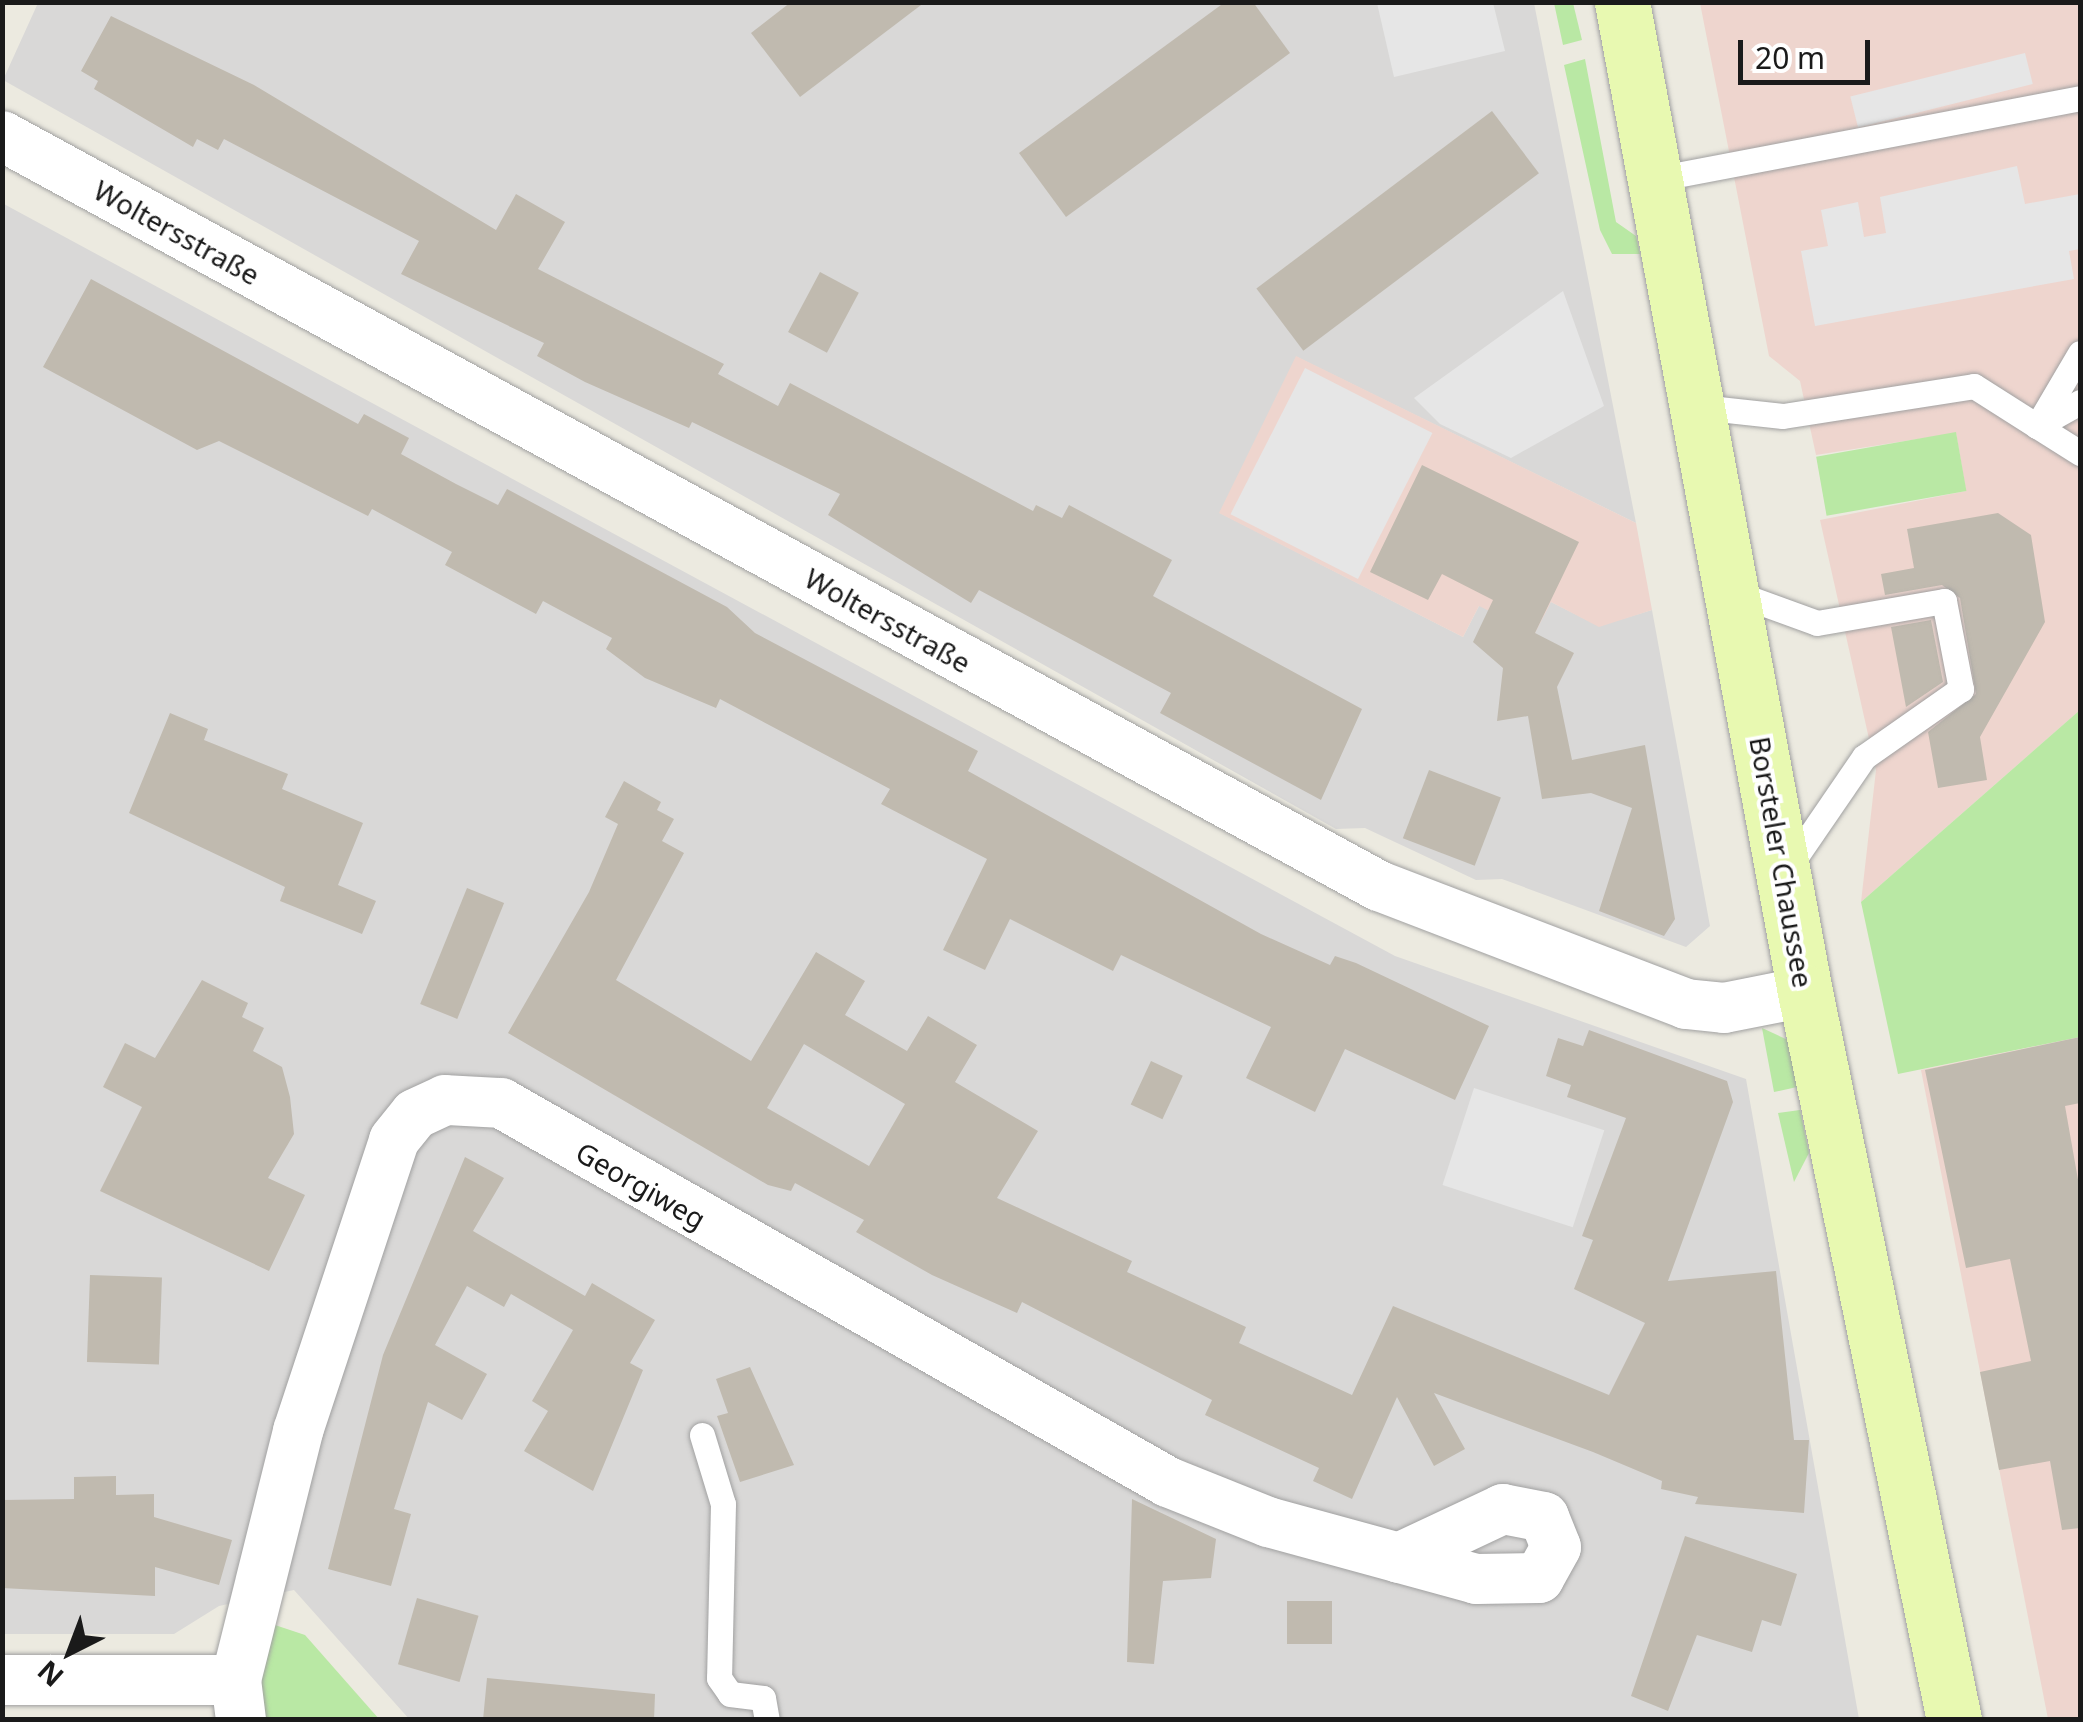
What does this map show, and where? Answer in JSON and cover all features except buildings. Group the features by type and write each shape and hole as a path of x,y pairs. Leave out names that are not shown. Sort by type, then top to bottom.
{"main road":[{"name":"Borsteler Chaussee","path":"1622,2 1805,992 1954,1720"}],"street":[{"name":"Woltersstraße","path":"2,136 1379,886 1686,1004 1724,1008 1805,992"},
{"name":"Georgiweg","path":"238,1700 298,1431 394,1140 415,1114 445,1100 501,1103 1168,1482 1400,1558"},
{"path":"2,1680 238,1700"}],"lane":[{"path":"1656,179 2079,97"},
{"path":"2037,426 2080,354"},
{"path":"1700,408 1782,416 1974,386 2080,453"},
{"path":"2037,426 2080,402"},
{"path":"1732,592 1817,623 1944,601 1958,671 1961,689 1864,757 1785,872"},
{"path":"702,1435 723,1504 718,1678 730,1694 763,1698 767,1720"}],"shaded area":[{"path":"38,3 1534,3 1636,523 1297,357 1220,513 1463,637 1479,606 1551,602 1599,626 1652,610 1710,926 1686,947 1502,879 1476,880 1365,828 1336,829 3,80"},
{"path":"1377,3 1493,3 1505,51 1394,77"},
{"path":"1700,3 2080,3 2080,710 1861,902 1876,770 1820,520 1966,491 1956,433 1816,455 1800,381 1769,356"},
{"path":"2025,53 2033,84 1858,128 1850,97"},
{"path":"2017,166 2025,204 2080,194 2080,249 2069,251 2074,279 1815,326 1801,251 1828,246 1821,210 1858,202 1864,237 1886,233 1880,197"},
{"path":"2,203 1395,956 1746,1079 1859,1719 410,1720 294,1590 219,1606 174,1634 3,1634"},
{"path":"1563,291 1604,406 1511,458 1440,424 1414,398"},
{"path":"1296,356 1636,523 1652,610 1599,627 1551,602 1535,633 1479,606 1463,637 1219,513"},
{"path":"1305,368 1432,433 1358,579 1231,514"},
{"path":"2080,1037 2080,1719 2048,1719 1921,1070"},
{"path":"1474,1088 1604,1130 1573,1227 1442,1185"}],"green space":[{"path":"1554,3 1573,3 1582,40 1563,45"},
{"path":"1585,59 1616,222 1636,236 1640,254 1612,254 1600,230 1564,65"},
{"path":"1956,432 1966,491 1827,516 1816,457"},
{"path":"2080,710 2080,1037 1898,1074 1861,902"},
{"path":"1762,1028 1788,1040 1797,1087 1774,1092"},
{"path":"1800,1110 1809,1153 1794,1182 1778,1113"},
{"path":"275,1625 305,1635 379,1719 260,1719 255,1687"}]}
